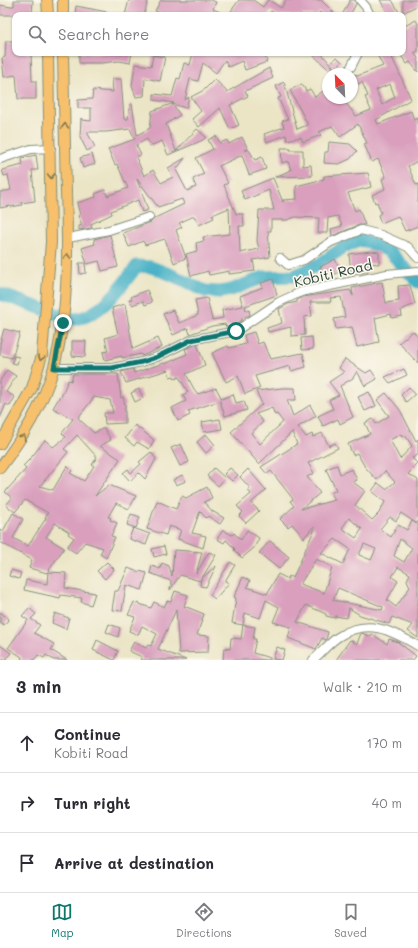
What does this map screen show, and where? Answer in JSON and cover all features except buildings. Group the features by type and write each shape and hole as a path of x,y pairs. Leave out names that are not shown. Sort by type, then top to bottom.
{"main road":[{"path":"47,0 48,12"},
{"path":"63,0 63,12"},
{"path":"0,444 32,388 42,355 46,320 51,242 48,56"},
{"path":"0,468 25,435 40,405 54,368 63,323 68,238 63,56"}],"street":[{"path":"360,0 368,12"},
{"path":"351,67 356,56"},
{"path":"0,158 31,149 50,148"},
{"path":"68,238 108,230 150,217"},
{"path":"280,258 288,265 304,260 331,242 361,230 381,235 408,247 418,258"},
{"name":"Kobiti Road","path":"54,368 112,368 142,362 161,356 191,340 236,331 279,302 301,292 355,280 412,271"},
{"path":"313,660 338,637 355,628 370,626 394,633 418,646"}],"waterway":[{"path":"0,294 76,319 95,312 111,298 137,266 151,267 172,275 205,291 220,292 231,290 264,277 294,276 318,265 344,247 361,240 389,251 418,282"}],"route":[{"path":"63,323 54,368 112,368 142,362 165,354 191,340 236,331"}]}
